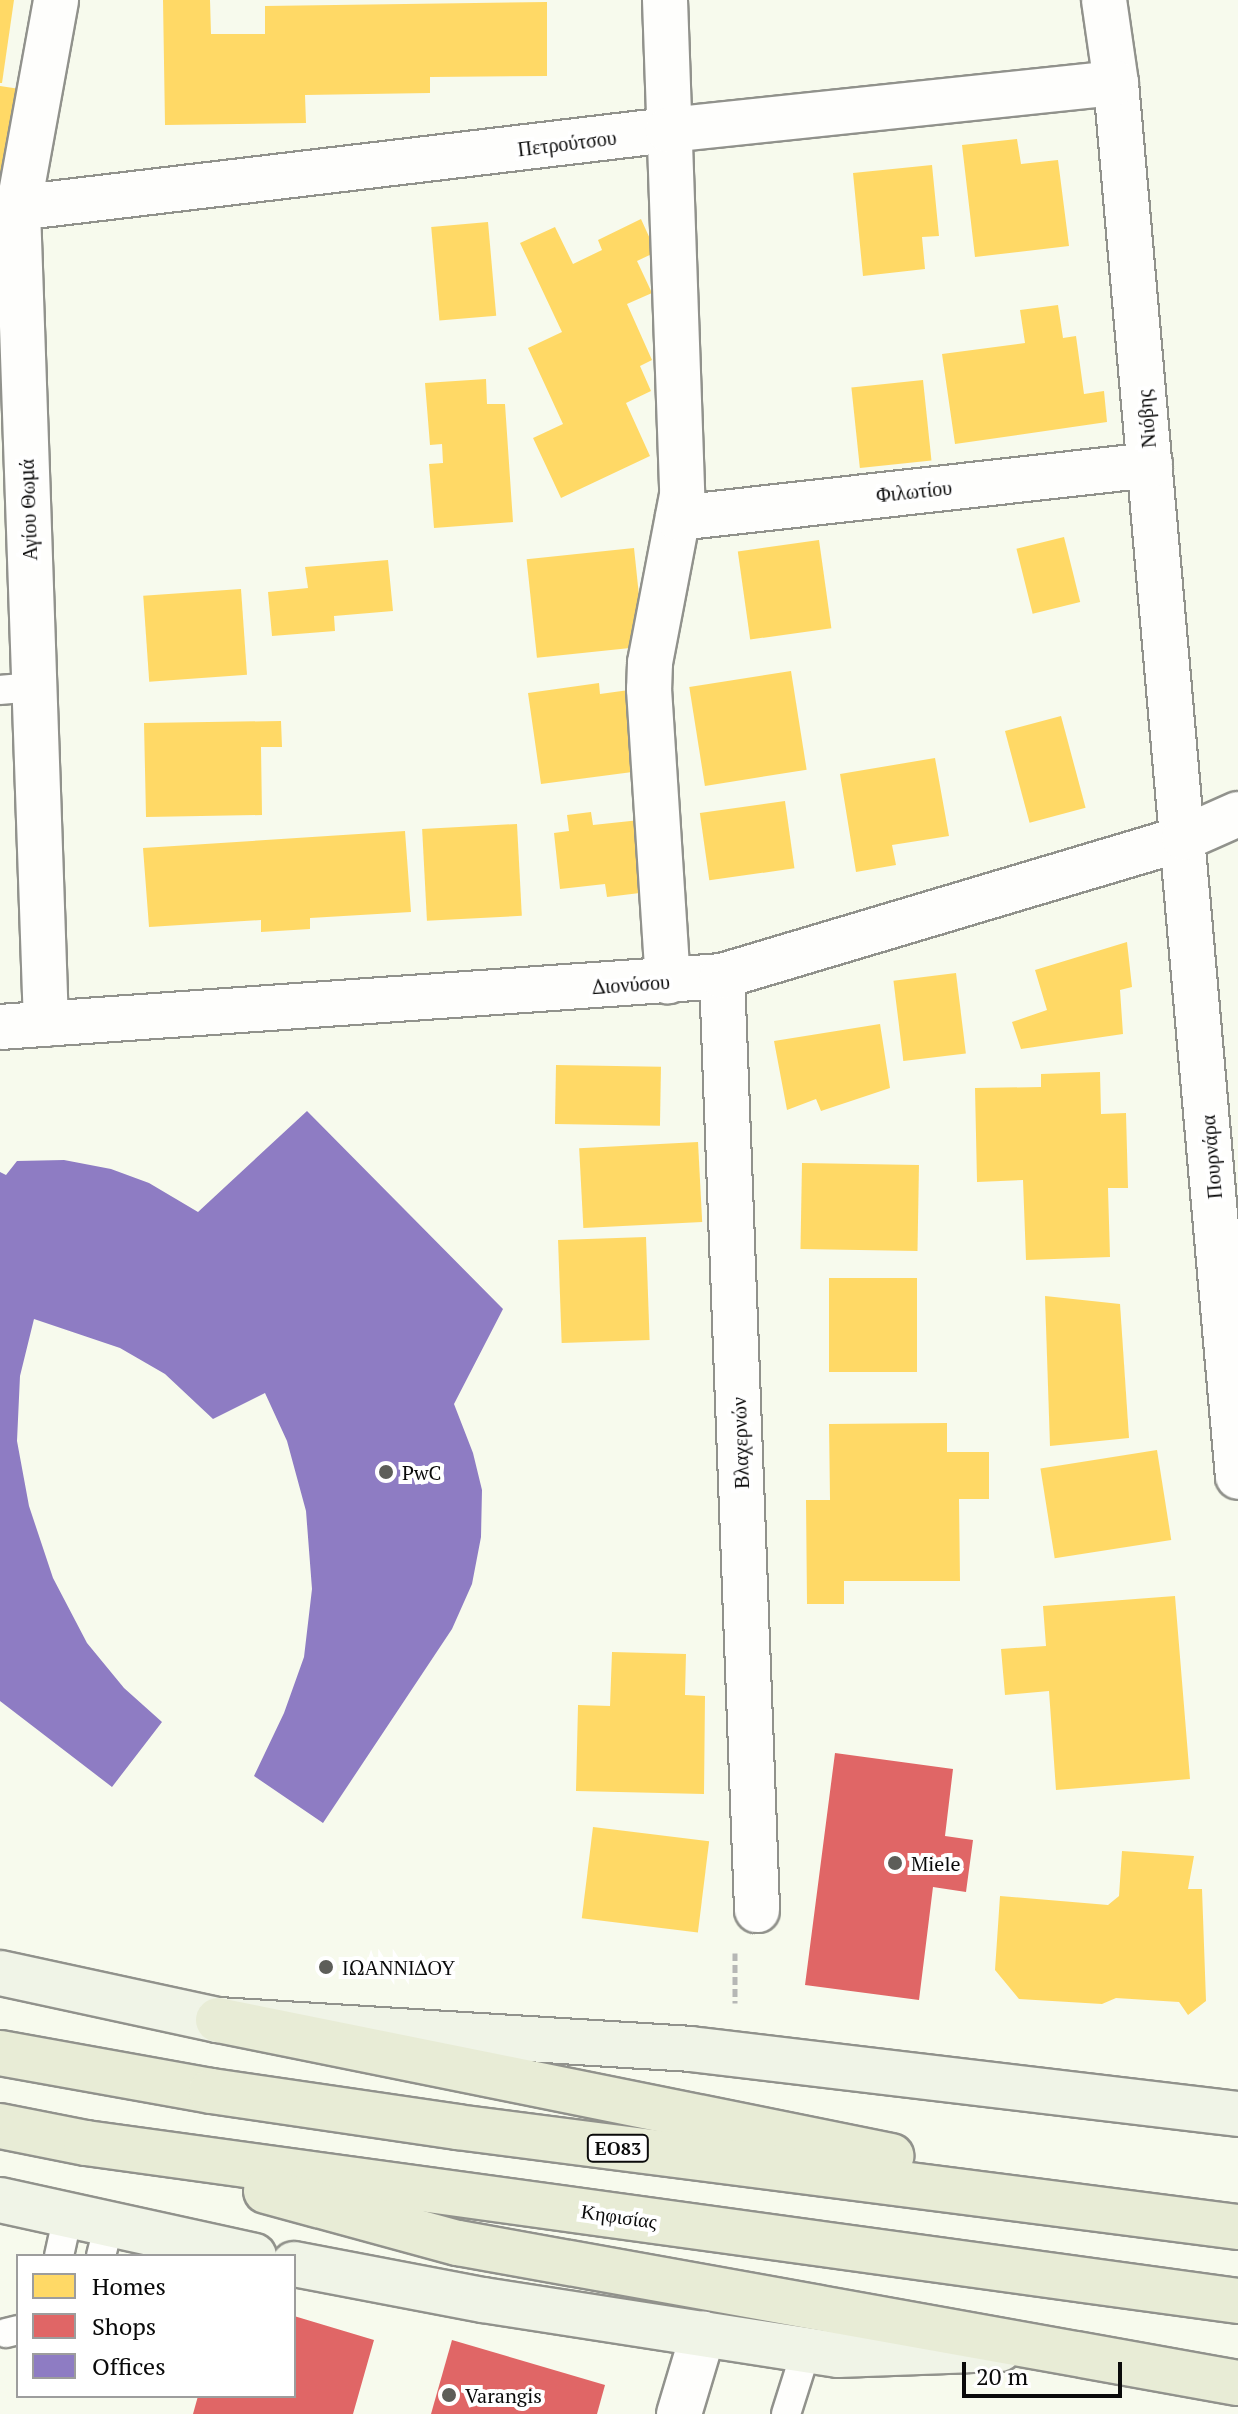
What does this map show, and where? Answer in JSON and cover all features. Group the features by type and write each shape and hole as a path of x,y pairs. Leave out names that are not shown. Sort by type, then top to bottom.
{"main road":[{"path":"0,1973 1238,2226"},
{"path":"218,2020 690,2049 1238,2114"},
{"name":"ΕΟ83","path":"0,2053 211,2091 457,2127 1238,2226"},
{"name":"Κηφισίας","path":"0,2126 86,2143 1238,2301"},
{"path":"86,2143 458,2243 1238,2383"},
{"path":"0,2200 84,2238 235,2254"},
{"path":"296,2264 483,2300 838,2355 1048,2347"}],"street":[{"name":"Αγίου Θωμά","path":"46,1024 17,689 9,210 56,0"},
{"path":"665,0 682,495 650,663 649,689 668,981"},
{"name":"Νιόβης","path":"1104,0 1116,83 1184,838"},
{"name":"Πετρούτσου","path":"9,210 668,130 1116,83"},
{"name":"Φιλωτίου","path":"678,518 1150,465"},
{"name":"Διονύσου","path":"0,1027 722,976 1184,838 1238,814"},
{"name":"Πουρνάρα","path":"1184,838 1238,1477"},
{"name":"Βλαχερνών","path":"722,976 757,1910"},
{"path":"679,2414 703,2334"}],"lane":[{"path":"786,2414 806,2351"}],"path":[{"path":"735,1958 735,1997"}],"building: Homes":[{"path":"0,0 14,0 2,83 0,83"},
{"path":"163,0 210,0 211,34 265,34 265,6 547,2 547,76 430,77 430,93 305,95 306,123 165,125"},
{"path":"0,86 33,91 20,177 0,174"},
{"path":"1017,139 1021,164 1058,160 1069,246 975,257 962,145"},
{"path":"932,165 939,236 922,237 925,269 863,276 853,173"},
{"path":"641,219 656,252 637,261 652,293 627,304 652,360 640,366 651,391 626,403 650,456 561,498 533,438 563,424 528,348 562,332 520,243 555,227 573,264 602,250 598,240"},
{"path":"488,222 496,316 439,321 431,227"},
{"path":"1058,305 1063,338 1076,336 1084,394 1104,391 1107,422 955,444 942,354 1025,343 1020,310"},
{"path":"486,379 487,404 505,404 513,522 434,528 429,464 443,463 442,444 430,445 425,383"},
{"path":"923,380 931,461 860,468 851,388"},
{"path":"1064,537 1080,602 1033,614 1016,549"},
{"path":"819,540 831,628 750,640 738,551"},
{"path":"634,548 644,646 537,658 527,559"},
{"path":"388,560 393,611 334,616 335,631 272,636 268,592 308,588 305,567"},
{"path":"241,589 247,675 149,682 143,596"},
{"path":"791,671 807,770 705,786 689,687"},
{"path":"599,683 600,694 629,690 640,771 541,784 528,693"},
{"path":"1061,716 1086,808 1030,823 1005,731"},
{"path":"281,721 282,747 261,747 262,815 146,817 144,723"},
{"path":"935,758 949,836 892,845 896,865 856,872 840,774"},
{"path":"785,801 794,868 709,880 700,813"},
{"path":"591,812 593,825 640,820 648,892 607,897 605,884 560,889 554,833 569,831 567,815"},
{"path":"517,824 522,916 427,921 422,829"},
{"path":"405,831 411,912 310,918 310,929 261,932 261,920 149,927 143,848"},
{"path":"1127,942 1132,987 1120,990 1123,1034 1021,1049 1012,1022 1047,1010 1035,970"},
{"path":"956,973 966,1053 903,1061 893,981"},
{"path":"880,1024 890,1088 821,1111 816,1099 787,1110 774,1041"},
{"path":"556,1065 661,1067 660,1126 555,1124"},
{"path":"1100,1072 1101,1114 1126,1113 1128,1188 1108,1188 1110,1257 1026,1260 1023,1180 977,1182 975,1088 1041,1087 1041,1074"},
{"path":"698,1142 702,1222 583,1228 579,1148"},
{"path":"802,1163 919,1165 917,1251 800,1249"},
{"path":"646,1237 650,1340 562,1343 558,1240"},
{"path":"829,1278 917,1278 917,1372 829,1372"},
{"path":"1045,1296 1120,1304 1129,1438 1050,1446"},
{"path":"947,1423 947,1452 989,1452 989,1499 959,1499 960,1581 844,1581 844,1604 807,1604 806,1500 830,1500 829,1424"},
{"path":"1157,1450 1171,1540 1055,1558 1040,1468"},
{"path":"1175,1596 1190,1779 1056,1790 1049,1691 1005,1695 1001,1649 1046,1646 1043,1606"},
{"path":"612,1652 686,1654 685,1695 705,1696 704,1794 576,1791 578,1705 610,1706"},
{"path":"593,1827 709,1841 698,1933 582,1918"},
{"path":"1122,1851 1194,1856 1188,1889 1202,1889 1206,2001 1188,2015 1179,2002 1116,1998 1102,2004 1019,1999 995,1970 1000,1896 1108,1905 1119,1896"}],"building: Shops":[{"name":"Miele","path":"835,1753 953,1769 945,1836 973,1840 966,1892 933,1887 919,2000 805,1985"},
{"path":"296,2317 374,2340 353,2414 193,2414 197,2398 296,2398"},
{"path":"452,2340 605,2385 597,2414 431,2414"}],"building: Offices":[{"name":"PwC","path":"307,1111 503,1309 454,1404 473,1453 482,1490 481,1537 472,1584 452,1629 323,1823 254,1776 284,1713 304,1657 312,1589 306,1511 287,1441 265,1393 213,1419 165,1374 120,1348 34,1319 20,1376 17,1441 29,1506 53,1578 87,1643 124,1688 162,1722 112,1787 0,1701 0,1172 6,1175 17,1161 64,1160 111,1169 149,1183 198,1212"}],"place":[{"name":"PwC","path":"386,1472"},
{"name":"Miele","path":"895,1863"},
{"name":"ΙΩΑΝΝΙΔΟΥ","path":"326,1967"},
{"name":"Varangis","path":"449,2395"}]}
